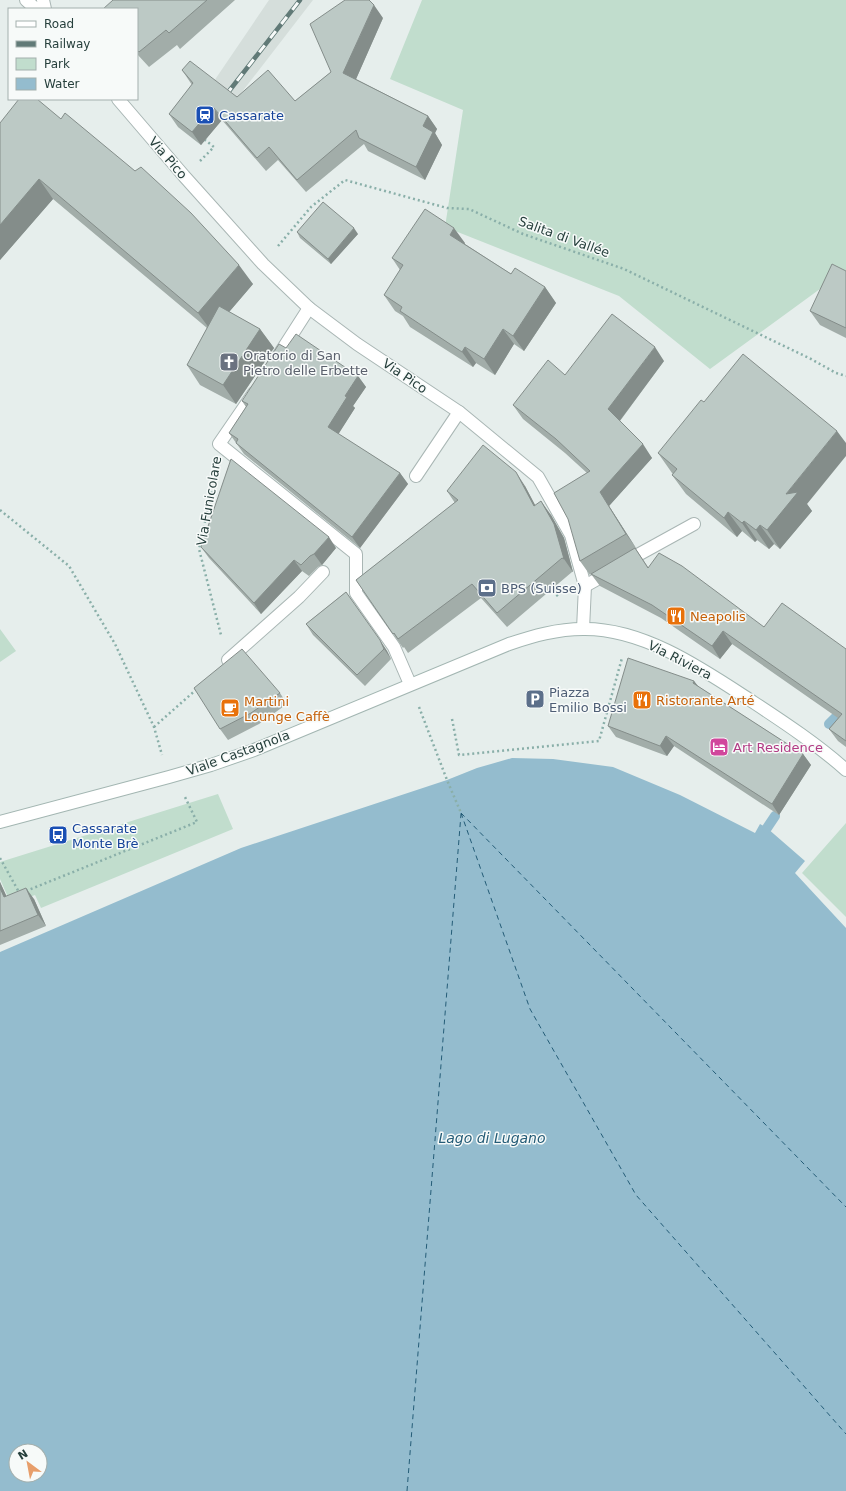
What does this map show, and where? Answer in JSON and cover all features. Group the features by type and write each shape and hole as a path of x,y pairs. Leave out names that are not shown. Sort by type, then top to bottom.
{"street":[{"path":"26,0 35,8"},
{"name":"Via Pico","path":"119,100 184,176 263,264 310,308 357,344 459,412 538,477 571,535 585,586 583,624"},
{"path":"266,373 310,308"},
{"name":"Via Funicolare","path":"219,444 258,386"},
{"path":"416,476 459,412"},
{"path":"219,444 356,554 356,593 394,647 410,684"},
{"path":"585,586 694,524"},
{"path":"228,660 299,597 323,572"},
{"name":"Viale Castagnola","path":"0,822 211,765 254,750 509,644 537,635 583,624"},
{"name":"Via Riviera","path":"583,624 628,635 668,651 703,670 776,717 834,759 846,770"}],"path":[{"name":"Salita di Vallée","path":"283,240 311,207 345,180 447,208 469,209 523,234 624,270 811,359 836,374 846,376"},
{"name":"Via Funicolare","path":"219,444 217,471 199,549 228,660"},
{"path":"0,510 69,566 115,644 154,727 169,777"},
{"path":"545,584 583,624"},
{"path":"452,719 459,755 599,741 628,635"},
{"path":"410,684 461,813"},
{"path":"154,727 199,687"},
{"path":"0,858 19,894 197,822"}],"shaded area":[{"path":"269,0 313,0 201,145 178,127 212,84"}],"green space":[{"path":"422,0 846,0 846,270 710,369 619,296 445,227 463,110 390,79"},
{"path":"0,629 16,651 0,662"},
{"path":"218,794 233,829 41,908 35,895 11,904 0,879 0,862"},
{"path":"846,823 846,917 802,873"}],"water":[{"name":"Lago di Lugano","path":"512,758 553,759 613,767 680,795 755,833 760,824 767,828 805,861 795,873 846,928 846,1491 0,1491 0,952 241,848 447,780 477,768"}],"building":[{"path":"113,0 207,0 169,33 166,30 139,52 138,8 104,8"},
{"path":"345,0 369,0 374,5 343,73 428,116 423,126 433,132 416,167 359,138 356,130 297,180 269,147 257,158 213,107 192,132 169,114 193,83 182,70 190,61 237,97 268,70 295,101 331,72 310,24"},
{"path":"18,100 38,100 61,119 65,113 135,171 141,167 191,213 239,265 198,313 39,179 0,225 0,123"},
{"path":"323,202 354,228 328,259 297,232"},
{"path":"425,209 454,228 450,235 511,274 515,268 545,287 513,336 503,329 484,359 465,347 462,352 400,311 402,307 384,295 403,265 392,258"},
{"path":"832,264 846,271 846,328 810,311"},
{"path":"219,306 260,329 223,385 187,365"},
{"path":"612,314 655,347 608,409 643,444 600,492 626,534 580,561 568,519 554,493 590,471 556,439 513,405 548,360 565,375"},
{"path":"296,334 358,376 328,427 400,473 352,537 236,443 238,439 229,433 248,404 242,401 279,344 286,348"},
{"path":"743,354 837,431 786,494 798,492 767,530 760,525 756,530 744,521 742,523 728,512 724,518 672,475 677,469 658,453 701,400 704,402"},
{"path":"483,445 516,472 534,506 541,501 554,524 564,559 562,558 497,613 472,584 398,639 356,580 458,500 447,491"},
{"path":"231,459 329,537 314,554 301,565 294,560 254,603 201,547"},
{"path":"635,548 648,568 659,553 682,566 764,627 782,603 846,649 846,741 829,729 842,714 723,631 712,646 652,605 591,574"},
{"path":"346,592 380,640 384,649 357,675 306,624"},
{"path":"242,649 280,693 251,713 220,729 194,688"},
{"path":"628,658 694,681 693,683 803,754 772,804 666,736 660,746 608,726"},
{"path":"0,888 4,897 26,888 38,915 0,931"}],"waterway":[{"path":"829,724 846,707"},
{"path":"767,828 775,816"}],"ferry route":[{"path":"461,813 530,1009 636,1195 846,1434"},
{"path":"461,813 846,1207"},
{"path":"407,1491 461,814"}],"railway":[{"path":"226,95 300,0"}],"place":[{"name":"Cassarate","path":"205,115"},
{"name":"Oratorio di San Pietro delle Erbette","path":"229,362"},
{"name":"BPS (Suisse)","path":"487,588"},
{"name":"Neapolis","path":"676,616"},
{"name":"Piazza Emilio Bossi","path":"535,699"},
{"name":"Ristorante Arté","path":"642,700"},
{"name":"Martini Lounge Caffè","path":"230,708"},
{"name":"Art Residence","path":"719,747"},
{"name":"Cassarate Monte Brè","path":"58,835"}]}
